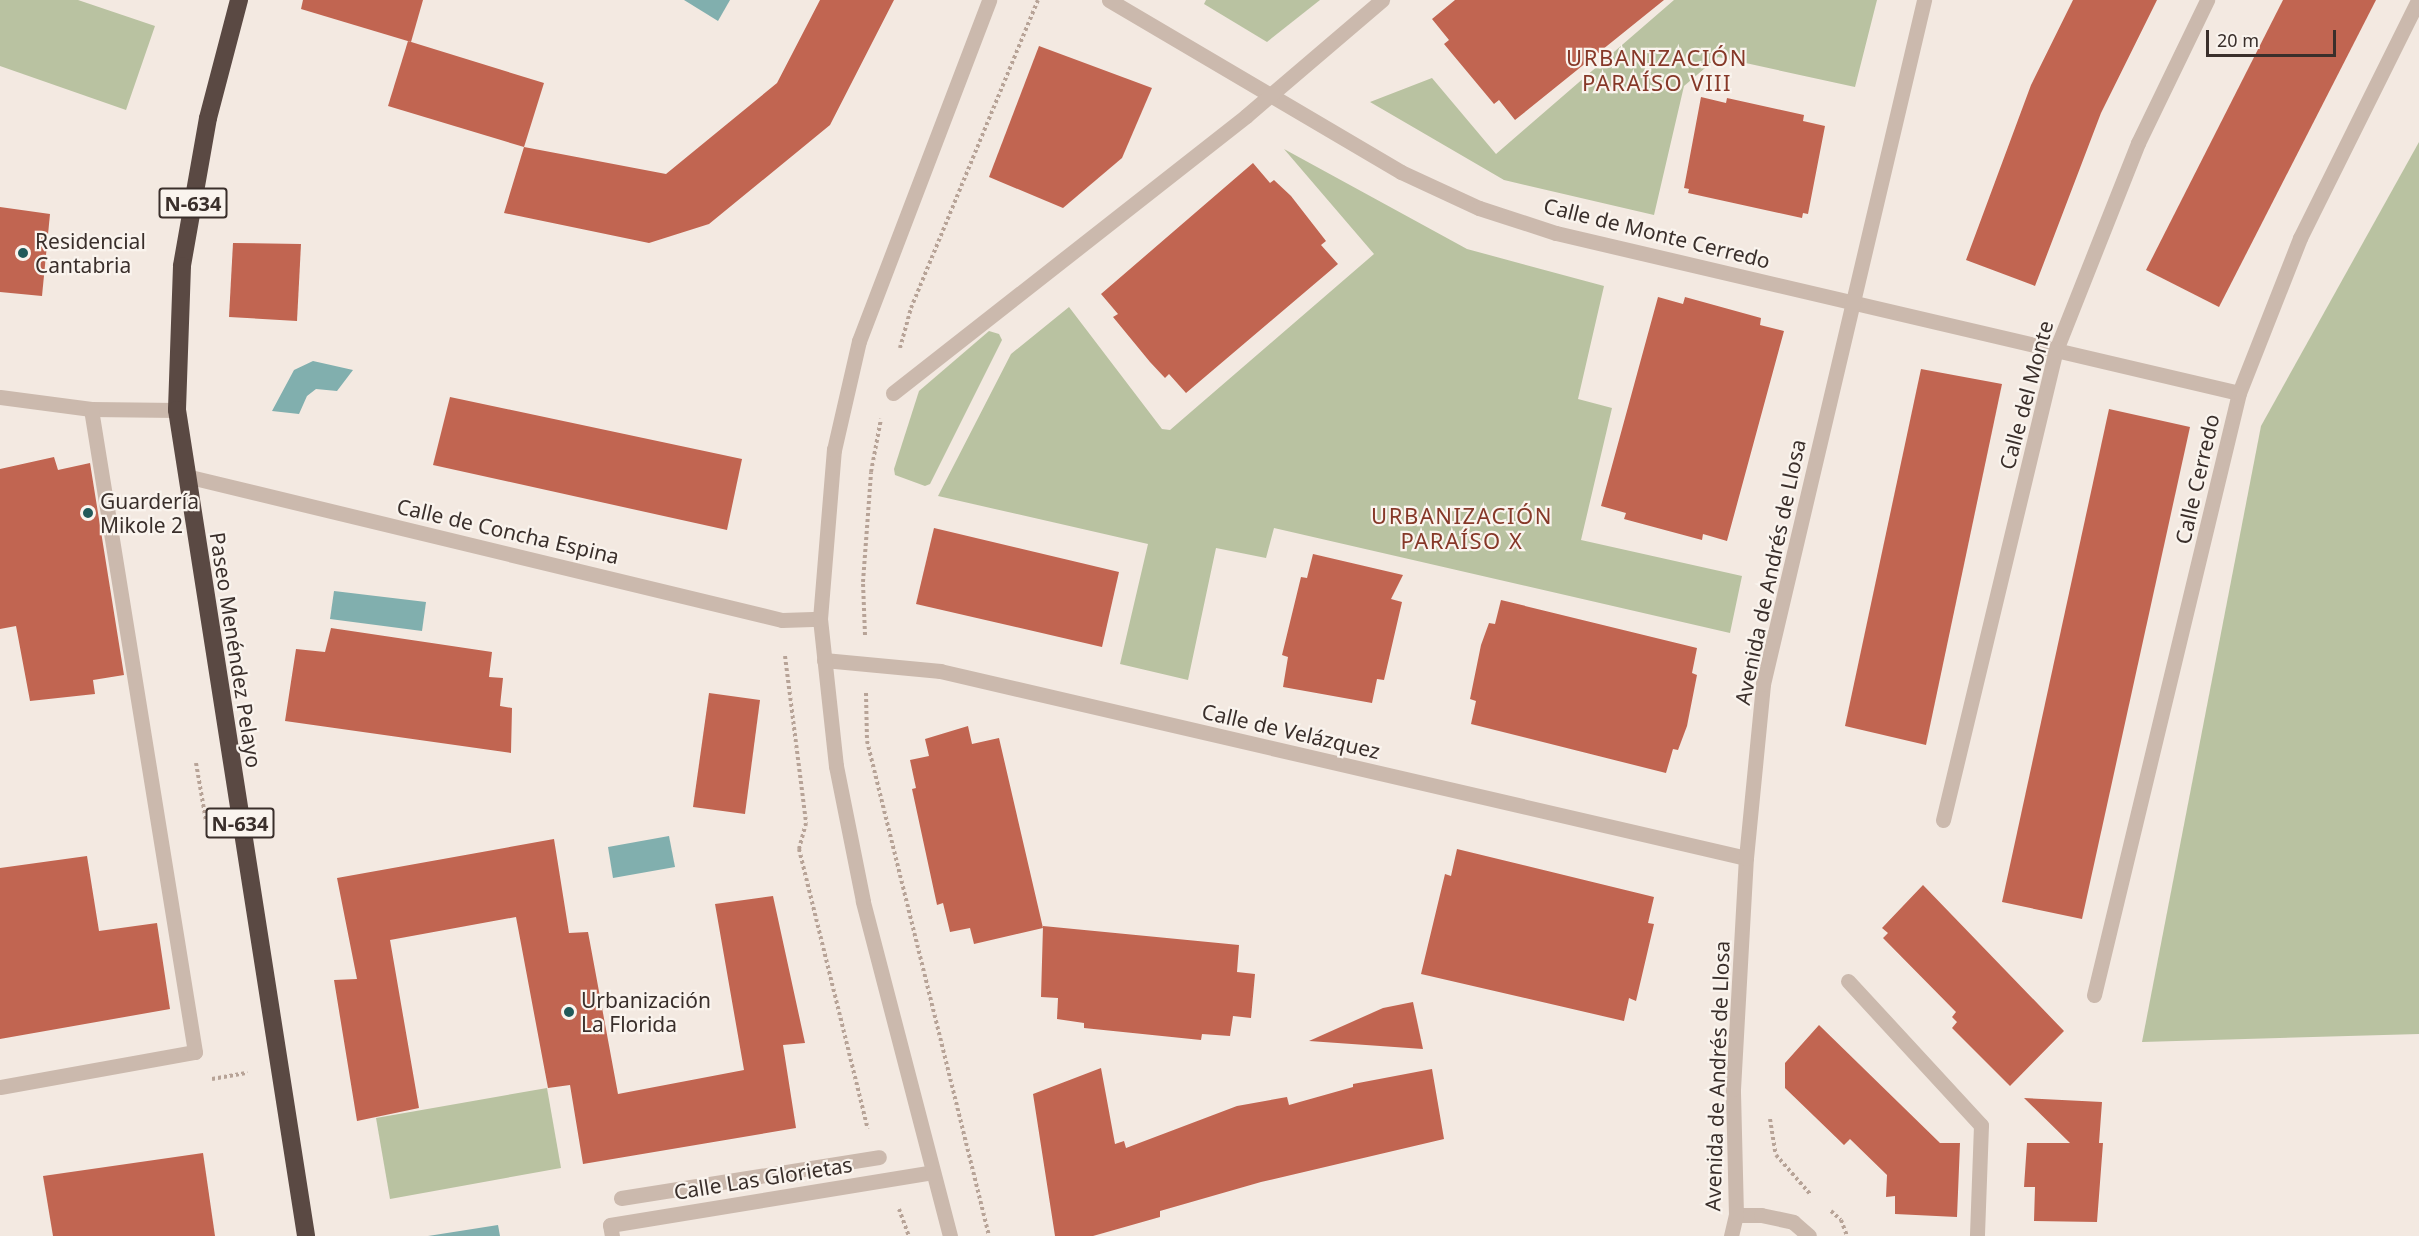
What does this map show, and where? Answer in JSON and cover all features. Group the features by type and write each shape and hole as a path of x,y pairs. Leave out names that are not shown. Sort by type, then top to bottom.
{"highway":[{"name":"Paseo Menéndez Pelayo","path":"239,0 208,118 182,266 177,410 306,1236"}],"street":[{"path":"950,1236 863,901 836,766 820,619 834,450 859,341 989,0"},
{"name":"Calle de Monte Cerredo","path":"1109,0 1401,172 1479,208 1557,232 2239,393"},
{"path":"893,393 1271,96 1382,0"},
{"name":"Avenida de Andrés de Llosa","path":"1731,1236 1736,1215 1734,1089 1746,858 1763,684 1924,0"},
{"name":"Calle del Monte","path":"1943,820 2056,350 2138,143 2207,0"},
{"name":"Calle Cerredo","path":"2094,995 2239,393 2301,238 2418,0"},
{"path":"0,397 91,409 177,410"},
{"path":"0,1087 195,1052 91,409"},
{"name":"Calle de Concha Espina","path":"186,476 782,620 820,619"},
{"name":"Calle de Velázquez","path":"824,660 865,662 940,671 1746,858"},
{"path":"1848,981 1982,1125 1977,1236"},
{"path":"621,1198 879,1157"},
{"name":"Calle Las Glorietas","path":"612,1236 610,1225 933,1172"},
{"path":"1736,1215 1761,1215 1793,1222 1809,1236"}],"path":[{"path":"899,351 911,308 1038,0"},
{"path":"882,415 871,472 864,570 867,741 989,1236"},
{"path":"785,656 806,823 799,849 879,1157"},
{"path":"1770,1119 1776,1155 1817,1200"},
{"path":"888,1179 898,1208"},
{"path":"1825,1206 1841,1220 1846,1236"}],"green space":[{"path":"0,0 78,0 155,26 126,110 0,66"},
{"path":"1206,0 1320,0 1267,42 1204,4"},
{"path":"1674,0 1877,0 1855,87 1718,57 1684,86 1654,215 1504,180 1370,102 1432,78 1496,154"},
{"path":"2419,142 2419,1034 2142,1042 2261,426"},
{"path":"1284,149 1467,249 1604,286 1578,399 1612,408 1581,540 1742,576 1730,633 1274,528 1266,558 1216,548 1188,680 1120,664 1148,544 938,496 1011,354 1069,307 1162,429 1170,430 1374,254"},
{"path":"989,331 999,334 1002,340 930,484 925,486 895,475 894,469 919,391"},
{"path":"547,1088 561,1168 390,1199 376,1118"}],"water":[{"path":"684,0 730,0 718,21"},
{"path":"313,361 353,370 337,391 316,389 307,396 299,414 272,411 294,370"},
{"path":"334,591 426,602 422,631 330,619"},
{"path":"669,836 675,867 613,878 608,847"},
{"path":"498,1225 500,1236 428,1236"}],"building":[{"path":"303,0 423,0 411,42 301,9"},
{"path":"820,0 894,0 830,125 709,224 649,243 504,213 524,147 666,174 777,83"},
{"path":"1455,0 1664,0 1515,120 1499,100 1494,104 1444,44 1449,40 1432,19"},
{"path":"2073,0 2157,0 2101,113 2035,286 1966,260 2031,85"},
{"path":"2283,0 2376,0 2219,307 2146,270"},
{"path":"408,41 544,83 524,147 388,106"},
{"path":"1039,46 1152,88 1122,158 1063,208 989,177"},
{"path":"1701,97 1726,103 1727,98 1804,115 1803,121 1825,126 1808,214 1803,213 1802,218 1688,193 1689,189 1684,188"},
{"path":"1253,163 1270,183 1274,180 1291,196 1326,241 1321,245 1338,264 1186,393 1169,374 1165,378 1150,362 1113,317 1118,314 1101,294"},
{"name":"Residencial Cantabria","path":"0,207 50,214 42,296 0,292"},
{"path":"233,243 301,244 297,321 229,317"},
{"path":"1658,297 1683,304 1685,297 1761,318 1760,325 1784,331 1727,541 1703,534 1702,540 1624,519 1626,513 1601,506"},
{"path":"1921,369 2002,384 1926,745 1845,726"},
{"path":"450,397 742,459 727,530 433,465"},
{"path":"2109,409 2190,427 2082,919 2002,902"},
{"path":"54,457 58,470 90,463 124,675 93,680 95,694 30,701 16,626 0,629 0,469"},
{"path":"934,528 1119,572 1102,647 916,604"},
{"path":"1313,554 1403,575 1391,599 1402,602 1384,680 1377,679 1372,703 1283,687 1288,657 1282,655 1301,577 1307,578"},
{"path":"1501,600 1697,648 1692,673 1697,675 1687,726 1678,750 1673,749 1666,773 1471,724 1476,701 1470,699 1481,645 1489,623 1495,624"},
{"path":"331,628 492,652 489,677 503,678 500,706 512,708 511,753 285,721 296,649 325,652"},
{"path":"709,693 760,700 745,814 693,807"},
{"path":"968,726 972,744 999,738 1043,928 974,944 970,928 950,932 943,903 937,905 912,789 916,788 910,760 929,756 925,739"},
{"name":"Urbanización La Florida","path":"554,839 569,933 588,932 618,1094 744,1070 715,904 773,896 805,1043 783,1045 796,1128 583,1164 570,1085 548,1088 516,917 390,940 419,1108 357,1121 334,980 357,979 337,878"},
{"path":"1457,849 1654,897 1648,923 1654,924 1636,1001 1629,998 1624,1021 1421,974 1445,874 1451,876"},
{"path":"87,856 99,931 157,923 170,1009 0,1039 0,868"},
{"path":"1923,885 2064,1031 2010,1086 1952,1028 1957,1022 1952,1017 1956,1012 1883,938 1888,933 1882,928"},
{"path":"1043,926 1239,945 1237,972 1255,974 1251,1018 1233,1016 1230,1036 1202,1034 1201,1040 1084,1028 1084,1023 1057,1019 1058,998 1041,997"},
{"path":"1413,1002 1423,1049 1309,1041 1383,1008"},
{"path":"1819,1025 1940,1143 1960,1143 1957,1217 1895,1214 1895,1196 1886,1197 1887,1175 1850,1139 1844,1145 1785,1088 1785,1063"},
{"path":"1101,1068 1115,1144 1124,1141 1126,1148 1237,1106 1287,1097 1289,1105 1353,1087 1353,1084 1432,1069 1444,1139 1261,1182 1160,1211 1160,1217 1093,1236 1055,1236 1033,1094"},
{"path":"2024,1098 2102,1102 2099,1143 2103,1143 2097,1222 2034,1221 2035,1187 2024,1187 2027,1143 2070,1143"},
{"path":"203,1153 215,1236 53,1236 43,1176"}],"place":[{"name":"Residencial Cantabria","path":"23,253"},
{"name":"Guardería Mikole 2","path":"88,513"},
{"name":"Urbanización La Florida","path":"569,1012"}],"district":[{"name":"URBANIZACIÓN PARAÍSO VIII","path":"1657,70"},
{"name":"URBANIZACIÓN PARAÍSO X","path":"1462,528"}]}
